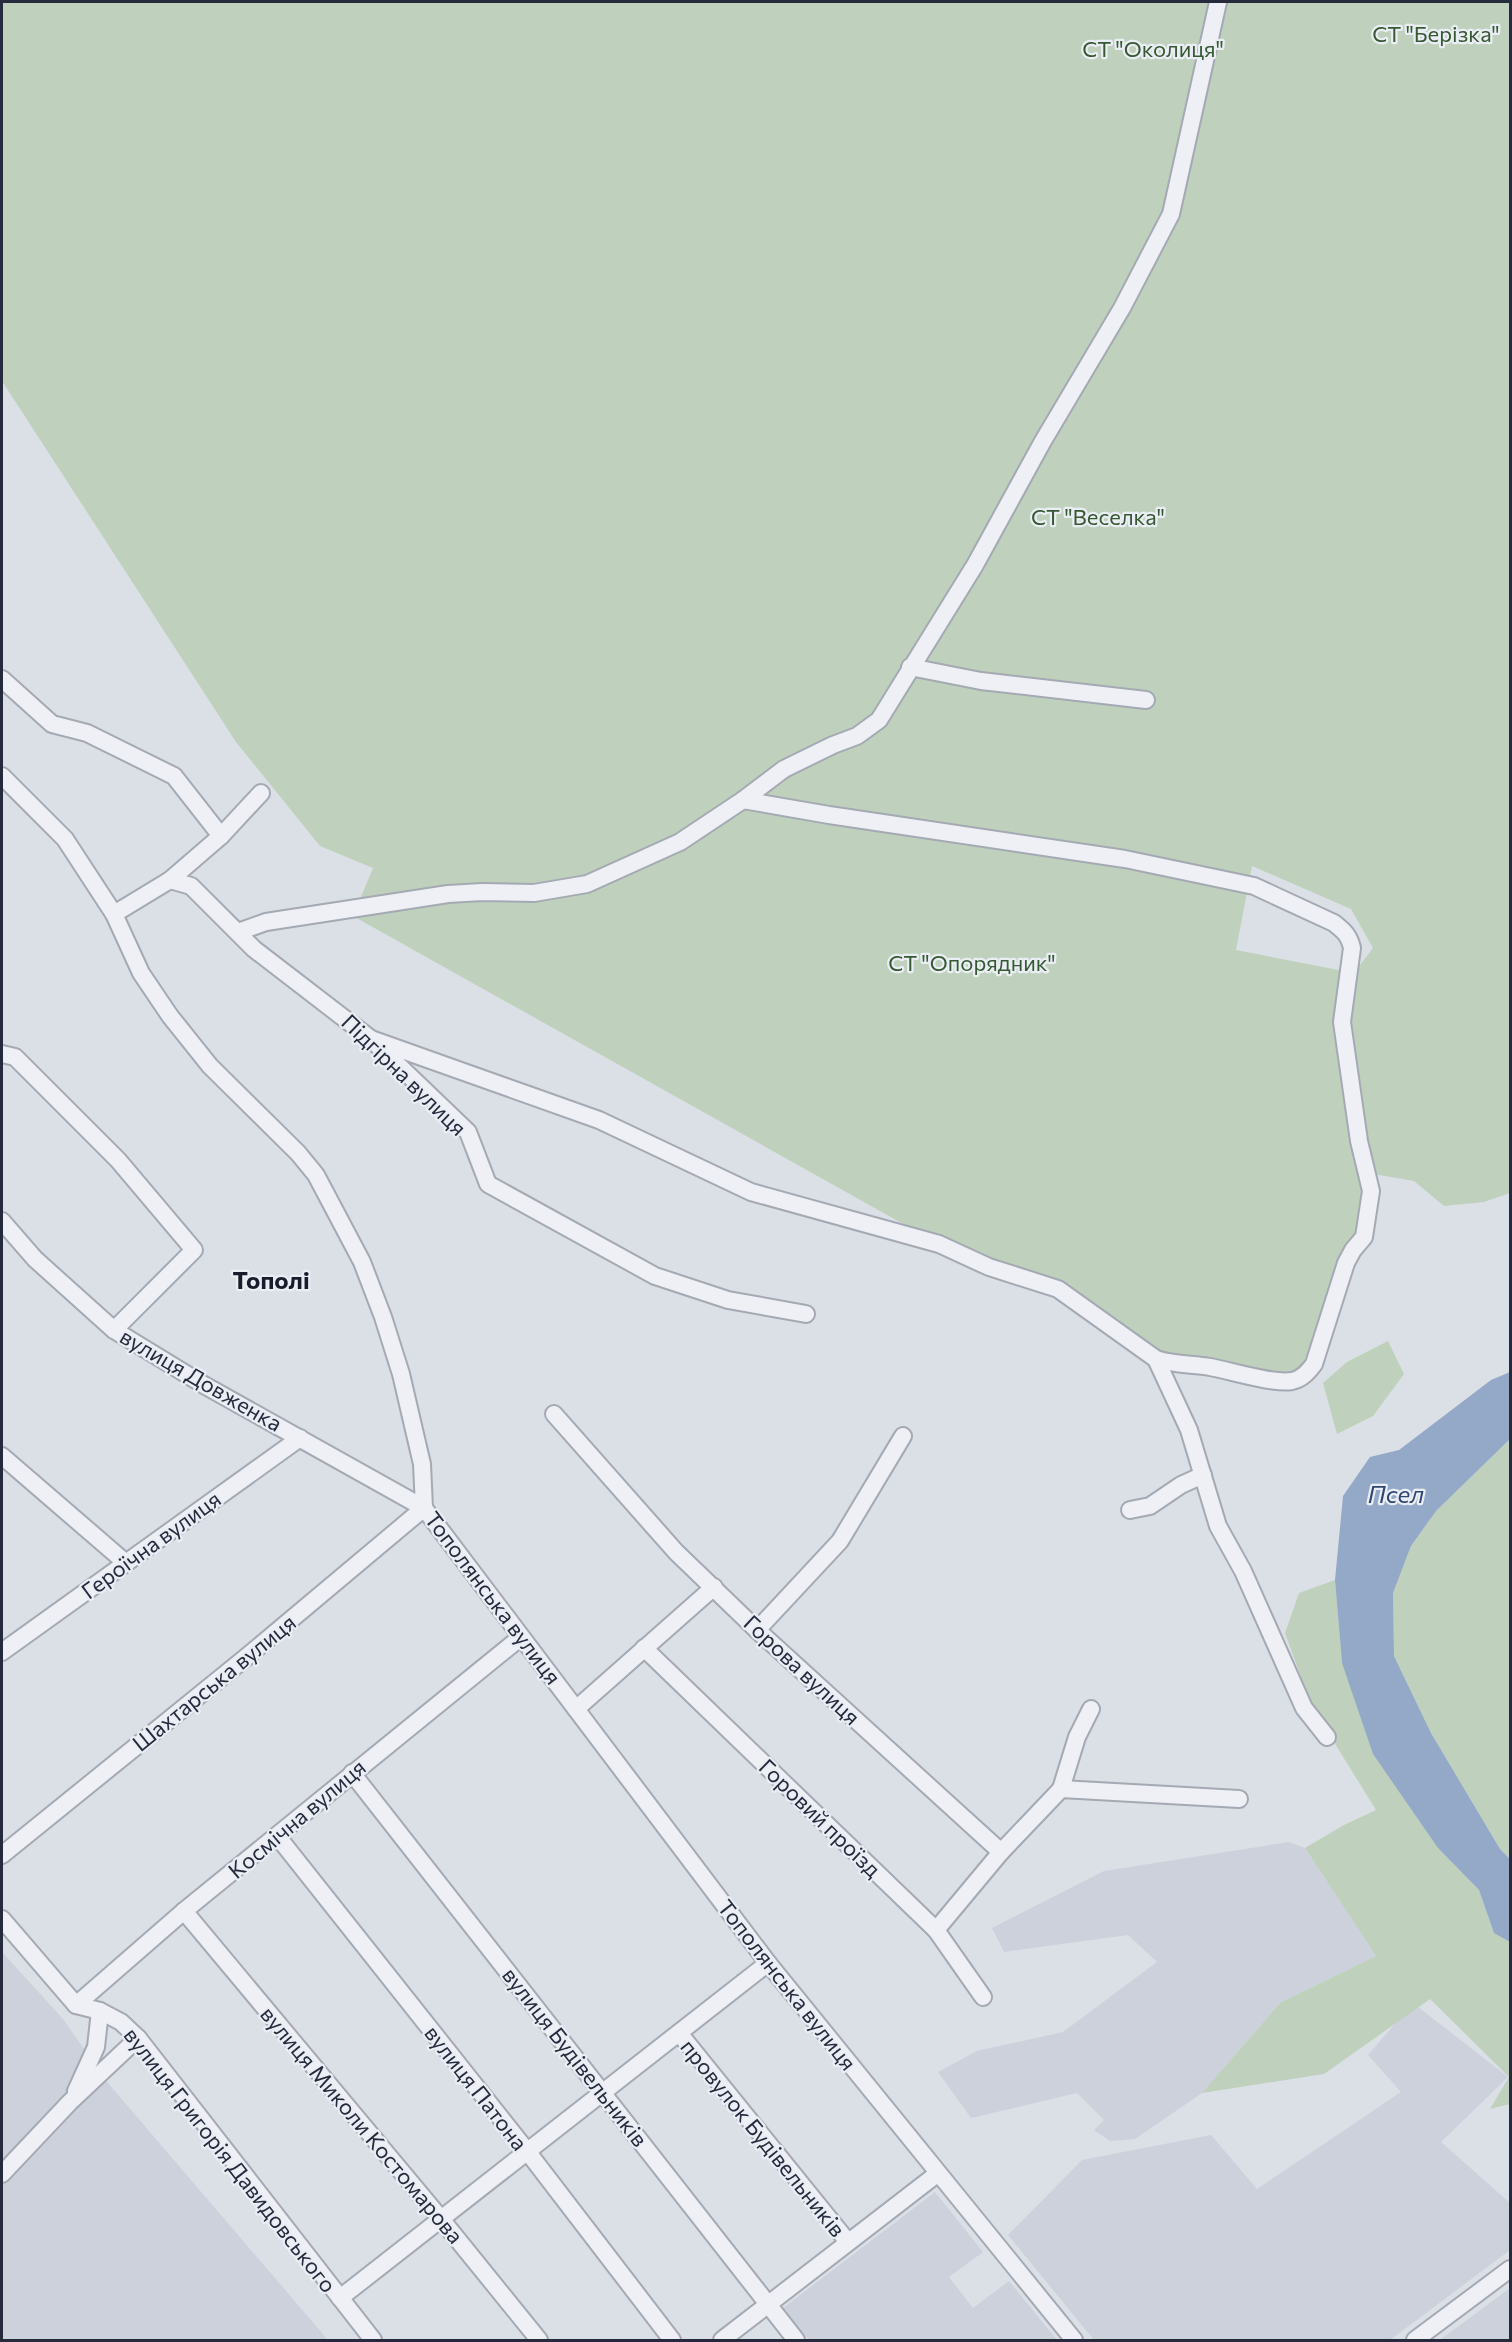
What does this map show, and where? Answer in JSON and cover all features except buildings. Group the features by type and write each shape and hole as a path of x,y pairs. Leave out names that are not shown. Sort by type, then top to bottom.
{"street":[{"path":"238,932 266,922 448,894 534,893 587,884 680,842 743,800 784,769 857,736 879,720 975,566 1043,441 1122,308 1171,214 1218,2"},
{"path":"910,667 970,679 1146,700"},
{"path":"2,679 52,724 87,733 174,776 221,836"},
{"name":"Тополянська вулиця","path":"2,776 65,839 114,914 141,973 170,1016 210,1066 298,1153 316,1175 340,1218 370,1284 401,1374 422,1464 424,1508 768,1963 1074,2340"},
{"path":"114,914 170,880 221,836 261,793"},
{"path":"371,1039 599,1120 751,1192 939,1244 989,1268 1058,1289 1156,1359 1173,1364 1208,1366 1275,1380 1291,1381 1300,1378 1314,1364 1346,1263 1364,1237 1371,1191 1359,1141 1342,1022 1352,948 1349,936 1334,923 1254,886 1125,859 743,800"},
{"name":"Підгірна вулиця","path":"170,880 191,886 254,949 371,1039 468,1132 488,1185 655,1276 728,1300 806,1314"},
{"path":"2,1054 15,1058 118,1160 194,1250 114,1330"},
{"name":"вулиця Довженка","path":"2,1221 35,1259 114,1330 204,1385 424,1508"},
{"path":"1156,1359 1189,1430 1218,1526 1244,1571 1305,1708 1327,1737"},
{"name":"Горова вулиця","path":"554,1414 676,1552 757,1630 1001,1852"},
{"path":"757,1630 840,1541 903,1436"},
{"name":"Героїчна вулиця","path":"2,1652 300,1438"},
{"path":"2,1455 126,1563"},
{"path":"1131,1510 1150,1506 1180,1485 1203,1475"},
{"name":"Шахтарська вулиця","path":"2,1855 244,1659 424,1508"},
{"path":"576,1709 714,1587"},
{"name":"Космічна вулиця","path":"76,2005 184,1911 278,1837 352,1773 521,1637"},
{"name":"Горовий проїзд","path":"644,1648 936,1930 982,1997"},
{"path":"936,1930 1001,1852 1061,1789 1077,1737 1091,1709"},
{"name":"вулиця Будівельників","path":"352,1773 796,2340"},
{"path":"1061,1789 1239,1799"},
{"name":"вулиця Патона","path":"278,1837 527,2151 672,2340"},
{"name":"вулиця Миколи Костомарова","path":"184,1911 441,2219 538,2340"},
{"path":"2,1919 76,2005"},
{"name":"провулок Будівельників","path":"340,2298 768,1963"},
{"name":"вулиця Григорія Давидовського","path":"76,2005 100,2011 121,2022 138,2038 373,2340"},
{"path":"70,2102 84,2077 96,2047 100,2011"},
{"name":"провулок Будівельників","path":"679,2033 848,2242"},
{"path":"2,2174 70,2102 138,2038"},
{"path":"722,2340 937,2174"},
{"path":"1416,2340 1510,2270"}],"shaded area":[{"path":"1289,1842 1305,1848 1376,1956 1280,2003 1202,2093 1135,2139 1110,2141 1094,2130 1104,2120 1077,2093 971,2118 938,2072 977,2051 1063,2032 1157,1962 1128,1935 1004,1952 992,1928 1104,1871"},
{"path":"2,1952 63,2019 108,2083 328,2340 2,2340"},
{"path":"1413,2003 1508,2077 1441,2142 1510,2203 1510,2250 1390,2340 1094,2340 1008,2235 1082,2160 1211,2135 1257,2189 1401,2092 1368,2055"},
{"path":"935,2192 983,2252 949,2277 973,2308 1009,2281 1057,2340 809,2340 783,2308"},
{"path":"1510,2288 1510,2340 1440,2340"}],"green space":[{"path":"2,2 1510,2 1510,1193 1484,1202 1444,1206 1414,1181 1368,1173 1364,1237 1300,1378 1173,1364 1097,1316 939,1244 353,916 373,868 320,846 236,742 2,381","holes":["1252,866 1351,909 1373,948 1354,973 1236,950"]},
{"path":"1388,1341 1404,1374 1373,1416 1337,1434 1323,1383 1347,1362"},
{"path":"1510,1439 1510,1859 1500,1849 1431,1733 1394,1656 1393,1593 1411,1546 1436,1511"},
{"path":"1335,1580 1342,1663 1438,1848 1479,1890 1494,1932 1510,1942 1510,2104 1490,2109 1509,2077 1430,1999 1324,2074 1202,2093 1280,2003 1376,1956 1305,1848 1344,1825 1376,1810 1311,1705 1285,1633 1299,1593"}],"water":[{"name":"Псел","path":"1510,1372 1510,1439 1436,1511 1411,1546 1393,1593 1394,1656 1431,1733 1500,1849 1510,1859 1510,1942 1494,1933 1479,1890 1438,1848 1373,1754 1342,1663 1335,1580 1343,1496 1370,1457 1399,1450 1491,1380"}],"district":[{"name":"Тополі","path":"271,1281"}],"park label":[{"name":"СТ \"Берізка\"","path":"1436,34"},
{"name":"СТ \"Околиця\"","path":"1153,49"},
{"name":"СТ \"Веселка\"","path":"1098,517"},
{"name":"СТ \"Опорядник\"","path":"972,963"}]}
